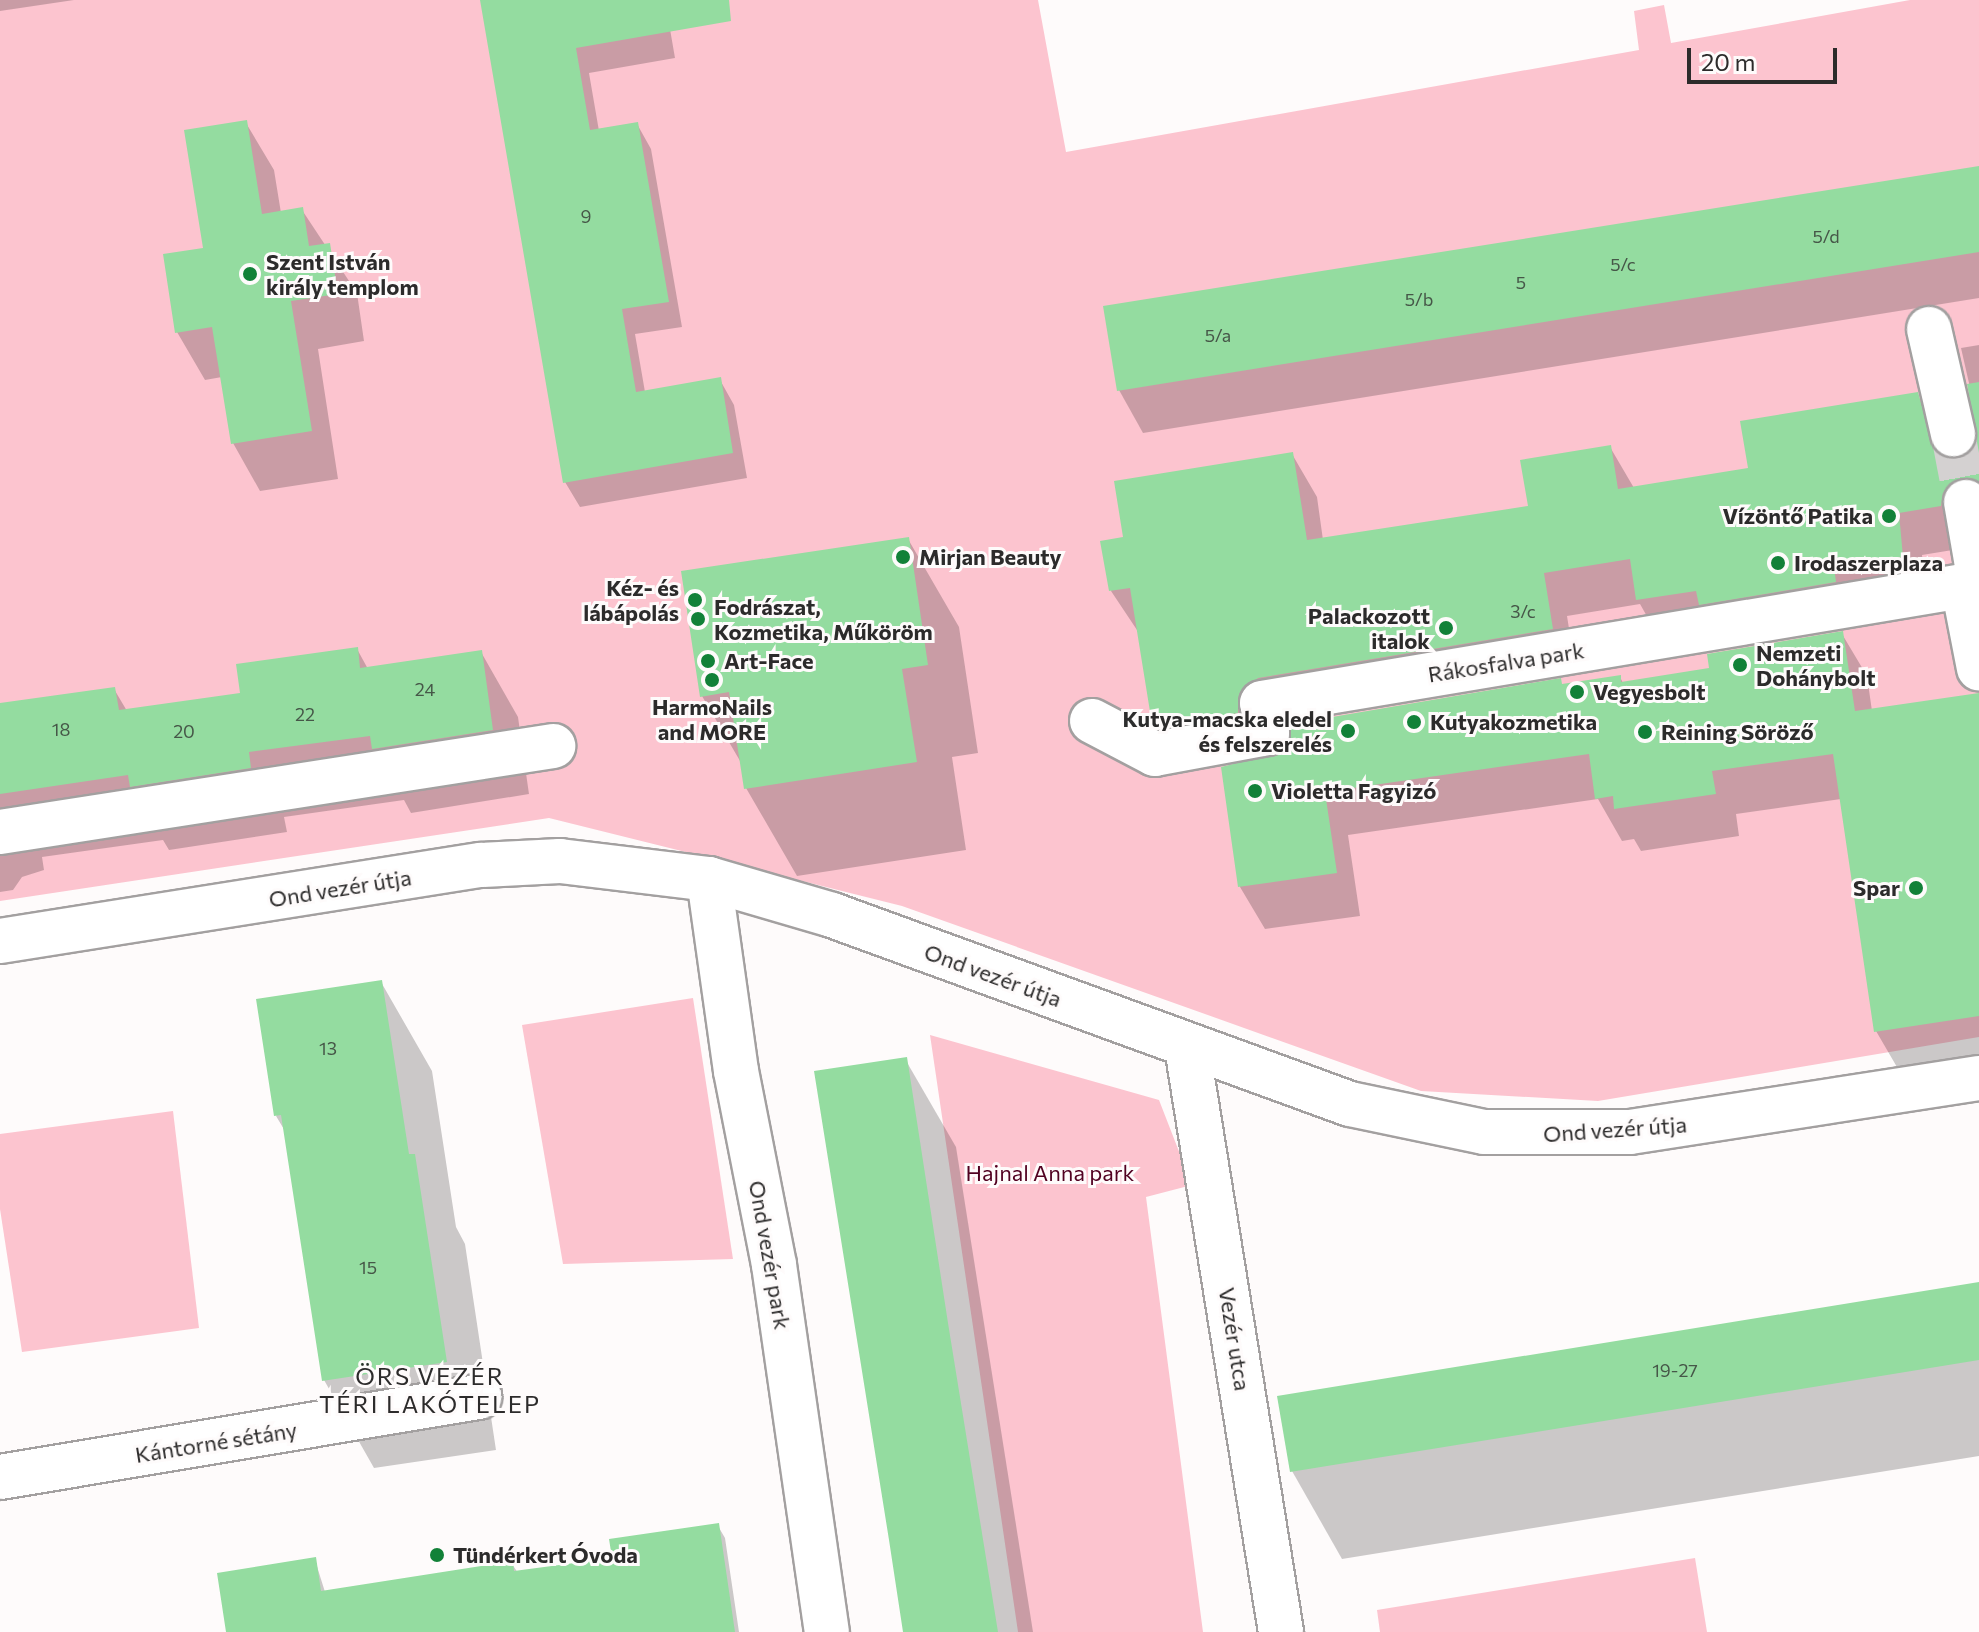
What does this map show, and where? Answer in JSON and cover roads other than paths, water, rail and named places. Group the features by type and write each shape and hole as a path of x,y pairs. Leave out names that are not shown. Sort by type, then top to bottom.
{"street":[{"path":"1929,329 1953,434"},
{"path":"1966,502 1979,668"},
{"name":"Rákosfalva park","path":"1092,721 1155,754 1267,733 1262,703 1974,583"},
{"path":"0,832 553,746"},
{"name":"Ond vezér útja","path":"0,941 481,865 560,861 709,879 832,915 1187,1047 1350,1104 1409,1120 1498,1133 1630,1132 1979,1078"},
{"name":"Ond vezér park","path":"709,879 736,1071 774,1265 827,1632"},
{"name":"Vezér utca","path":"1187,1047 1281,1632"},
{"name":"Kántorné sétány","path":"0,1477 479,1397"}],"tunnel":[{"path":"1953,434 1966,502"}],"place":[{"name":"Szent István király templom","path":"250,274"},
{"name":"Vízöntő Patika","path":"1889,516"},
{"name":"Mirjan Beauty","path":"903,557"},
{"name":"Irodaszerplaza","path":"1778,563"},
{"name":"Kéz- és lábápolás","path":"695,600"},
{"name":"Fodrászat, Kozmetika, Műköröm","path":"698,619"},
{"name":"Palackozott italok","path":"1446,628"},
{"name":"Art-Face","path":"708,661"},
{"name":"Nemzeti Dohánybolt","path":"1740,665"},
{"name":"HarmoNails and MORE","path":"712,680"},
{"name":"Vegyesbolt","path":"1577,692"},
{"name":"Kutyakozmetika","path":"1414,722"},
{"name":"Kutya-macska eledel és felszerelés","path":"1348,731"},
{"name":"Reining Söröző","path":"1645,732"},
{"name":"Violetta Fagyizó","path":"1255,791"},
{"name":"Spar","path":"1916,888"},
{"name":"Tündérkert Óvoda","path":"437,1555"}],"district":[{"name":"ÖRS VEZÉR TÉRI LAKÓTELEP","path":"430,1390"}],"park label":[{"name":"Hajnal Anna park","path":"1050,1173"}]}
